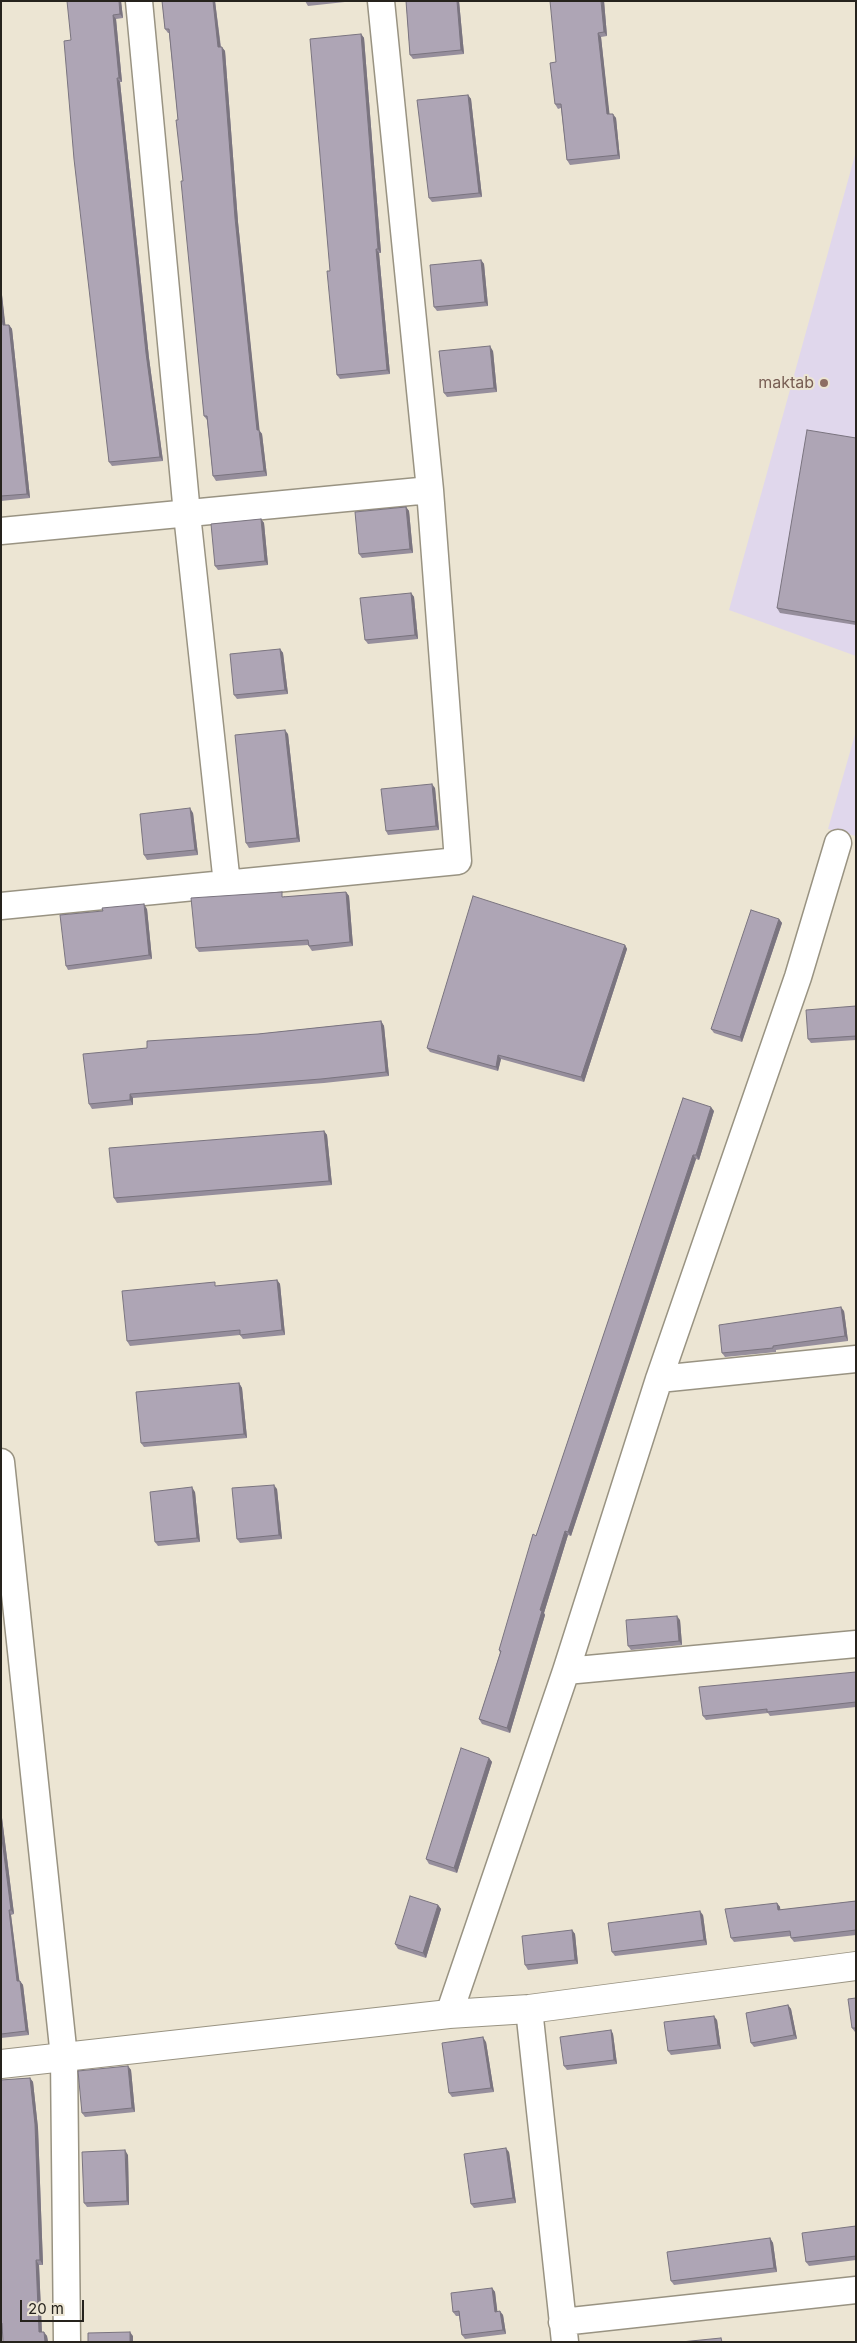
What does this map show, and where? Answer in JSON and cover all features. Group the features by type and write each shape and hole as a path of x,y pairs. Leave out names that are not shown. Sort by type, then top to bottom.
{"street":[{"path":"139,1 188,514 227,884"},
{"path":"1,906 458,861 430,490 381,1"},
{"path":"1,531 430,490"},
{"path":"449,2014 566,1671 659,1379 798,977 838,843"},
{"path":"659,1379 856,1359"},
{"path":"1,1462 64,2057 67,2342"},
{"path":"566,1671 856,1644"},
{"path":"1,2064 449,2014 529,2009 856,1966"},
{"path":"529,2009 564,2332 856,2290"}],"shaded area":[{"name":"maktab","path":"856,155 856,656 729,610"},
{"path":"856,731 856,836 828,829"}],"building":[{"path":"67,1 119,1 120,14 113,15 119,78 117,78 146,353 160,457 109,462 74,159 64,41 71,40"},
{"path":"162,1 213,1 218,47 222,47 235,218 257,430 259,430 264,471 213,476 207,416 204,416 181,181 183,181 169,29 165,29"},
{"path":"406,1 457,1 461,50 410,55"},
{"path":"550,1 601,1 604,32 598,33 607,114 613,114 618,155 567,160 561,104 555,104 550,63 556,62"},
{"path":"361,34 378,249 376,249 387,370 337,375 327,271 330,271 310,39"},
{"path":"468,95 479,193 429,198 417,100"},
{"path":"481,260 485,302 434,307 430,265"},
{"path":"1,310 3,325 9,325 27,494 1,496"},
{"path":"490,346 494,388 444,393 439,351"},
{"path":"807,430 856,438 856,622 777,608"},
{"path":"406,507 410,549 359,554 355,512"},
{"path":"261,519 265,561 215,566 211,524"},
{"path":"411,593 415,635 365,640 360,598"},
{"path":"280,649 285,690 234,695 230,654"},
{"path":"285,730 297,838 246,843 235,735"},
{"path":"432,784 436,826 386,831 381,789"},
{"path":"190,808 195,850 144,855 140,814"},
{"path":"282,892 282,897 346,892 350,942 309,946 308,940 196,948 191,898"},
{"path":"473,896 625,945 581,1077 498,1055 496,1067 427,1048"},
{"path":"144,904 149,955 66,966 60,915 103,911 102,908"},
{"path":"751,910 779,919 740,1037 711,1029"},
{"path":"856,1006 856,1036 808,1039 806,1010"},
{"path":"381,1021 386,1072 130,1094 130,1100 89,1104 83,1054 147,1048 147,1041 258,1034"},
{"path":"683,1098 711,1107 696,1155 693,1155 568,1532 565,1531 540,1610 542,1611 507,1728 479,1719 501,1651 499,1650 533,1534 536,1536"},
{"path":"324,1131 329,1181 114,1198 109,1148"},
{"path":"277,1280 282,1330 240,1335 240,1330 127,1341 122,1291 215,1282 215,1286"},
{"path":"841,1307 845,1336 773,1346 773,1348 722,1353 719,1325"},
{"path":"239,1383 244,1434 141,1443 136,1392"},
{"path":"274,1485 279,1535 237,1539 232,1488"},
{"path":"192,1487 197,1538 155,1542 150,1492"},
{"path":"677,1616 679,1641 628,1646 626,1620"},
{"path":"856,1672 856,1702 767,1712 767,1709 703,1716 699,1687"},
{"path":"461,1748 489,1758 454,1868 426,1859"},
{"path":"1,1831 11,1910 9,1910 17,1981 20,1981 26,2031 1,2034"},
{"path":"410,1896 438,1905 423,1953 395,1944"},
{"path":"856,1901 856,1930 791,1938 790,1931 731,1938 725,1909 777,1903 778,1910"},
{"path":"700,1911 704,1940 612,1952 608,1923"},
{"path":"572,1930 575,1960 525,1965 522,1936"},
{"path":"856,1998 856,2028 852,2028 848,1999"},
{"path":"788,2005 794,2035 751,2043 746,2013"},
{"path":"714,2016 718,2045 668,2051 664,2022"},
{"path":"611,2030 614,2060 564,2066 560,2037"},
{"path":"483,2037 491,2088 449,2093 442,2043"},
{"path":"128,2066 132,2108 82,2113 78,2071"},
{"path":"30,2078 35,2124 40,2260 36,2260 39,2332 44,2332 45,2342 3,2342 1,2323 1,2080"},
{"path":"506,2148 513,2198 471,2204 464,2154"},
{"path":"125,2150 127,2201 84,2203 82,2152"},
{"path":"856,2226 856,2256 806,2262 802,2233"},
{"path":"770,2238 774,2268 671,2281 667,2252"},
{"path":"492,2288 495,2312 500,2311 503,2330 462,2335 459,2311 453,2312 451,2293"},
{"path":"130,2332 130,2342 88,2342 88,2333"},
{"path":"721,2338 722,2342 681,2342"}],"place":[{"name":"maktab","path":"824,383"}]}
